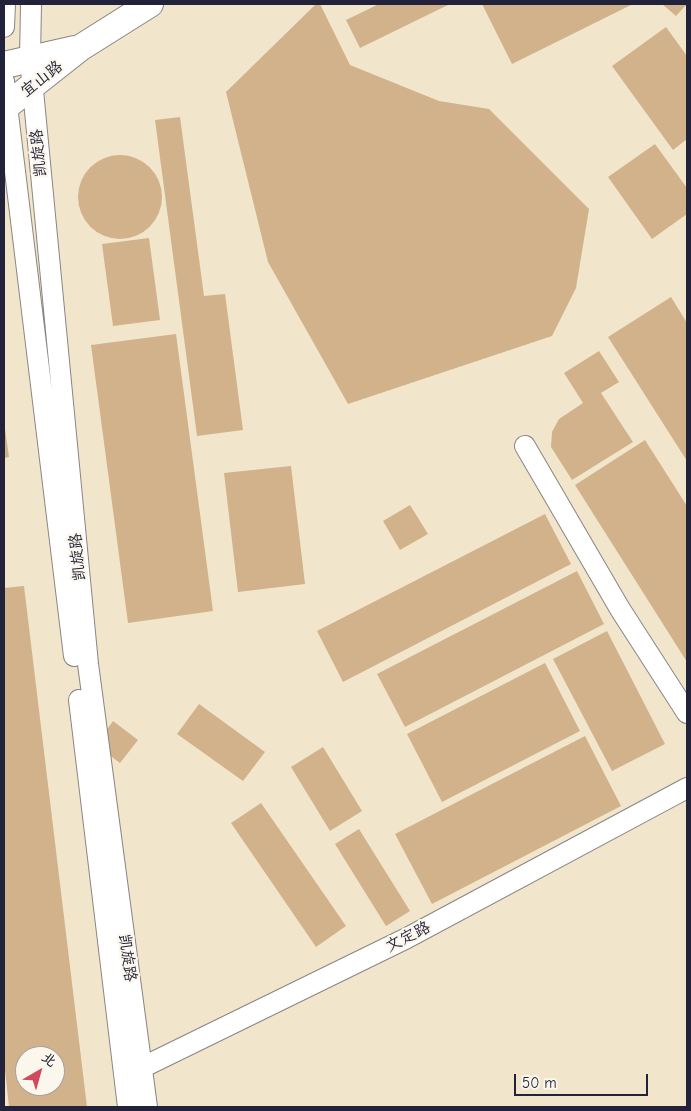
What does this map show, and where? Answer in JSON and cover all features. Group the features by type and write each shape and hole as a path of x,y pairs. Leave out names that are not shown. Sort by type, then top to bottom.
{"main road":[{"name":"宜山路","path":"5,107 80,48 150,4"},
{"name":"宜山路","path":"4,65 80,48"}],"street":[{"path":"4,27 5,4"},
{"name":"凯旋路","path":"31,4 30,59 32,86 88,664 147,1107"},
{"name":"凯旋路","path":"4,81 5,107 128,1107"},
{"path":"526,446 620,610 687,713"},
{"name":"文定路","path":"124,1076 407,938 687,788"}],"building":[{"path":"316,4 320,4 350,65 439,101 489,109 589,209 576,288 552,336 348,404 268,262 226,92"},
{"path":"379,4 450,4 360,48 346,20"},
{"path":"482,4 633,4 512,64"},
{"path":"662,4 687,4 676,16"},
{"path":"666,27 687,56 687,139 673,150 612,66"},
{"path":"180,117 204,296 225,294 243,430 197,436 155,120"},
{"path":"655,144 687,188 687,214 652,239 608,177"},
{"path":"120,155 136,158 150,167 159,181 162,197 159,213 150,227 136,236 120,239 104,236 90,227 81,213 78,197 81,181 90,167 104,158"},
{"path":"149,238 160,320 113,326 102,244"},
{"path":"671,297 687,323 687,461 608,337"},
{"path":"176,334 213,611 128,623 91,345"},
{"path":"599,351 619,382 601,393 633,442 572,480 551,447 552,432 559,419 583,403 564,373"},
{"path":"4,422 9,457 4,458"},
{"path":"645,440 687,506 687,662 575,485"},
{"path":"291,466 305,584 238,592 224,473"},
{"path":"410,505 428,534 400,550 383,521"},
{"path":"545,514 571,564 343,682 317,631"},
{"path":"577,571 604,624 405,727 377,674"},
{"path":"24,586 87,1107 9,1107 4,1061 4,588"},
{"path":"607,631 665,744 612,771 553,659"},
{"path":"545,663 580,731 442,802 407,734"},
{"path":"199,704 265,752 243,781 177,734"},
{"path":"113,721 138,740 120,763 96,745"},
{"path":"585,736 621,806 432,904 395,834"},
{"path":"323,747 362,811 330,831 291,767"},
{"path":"261,803 346,926 316,947 231,823"},
{"path":"359,829 410,911 386,926 335,844"}]}
